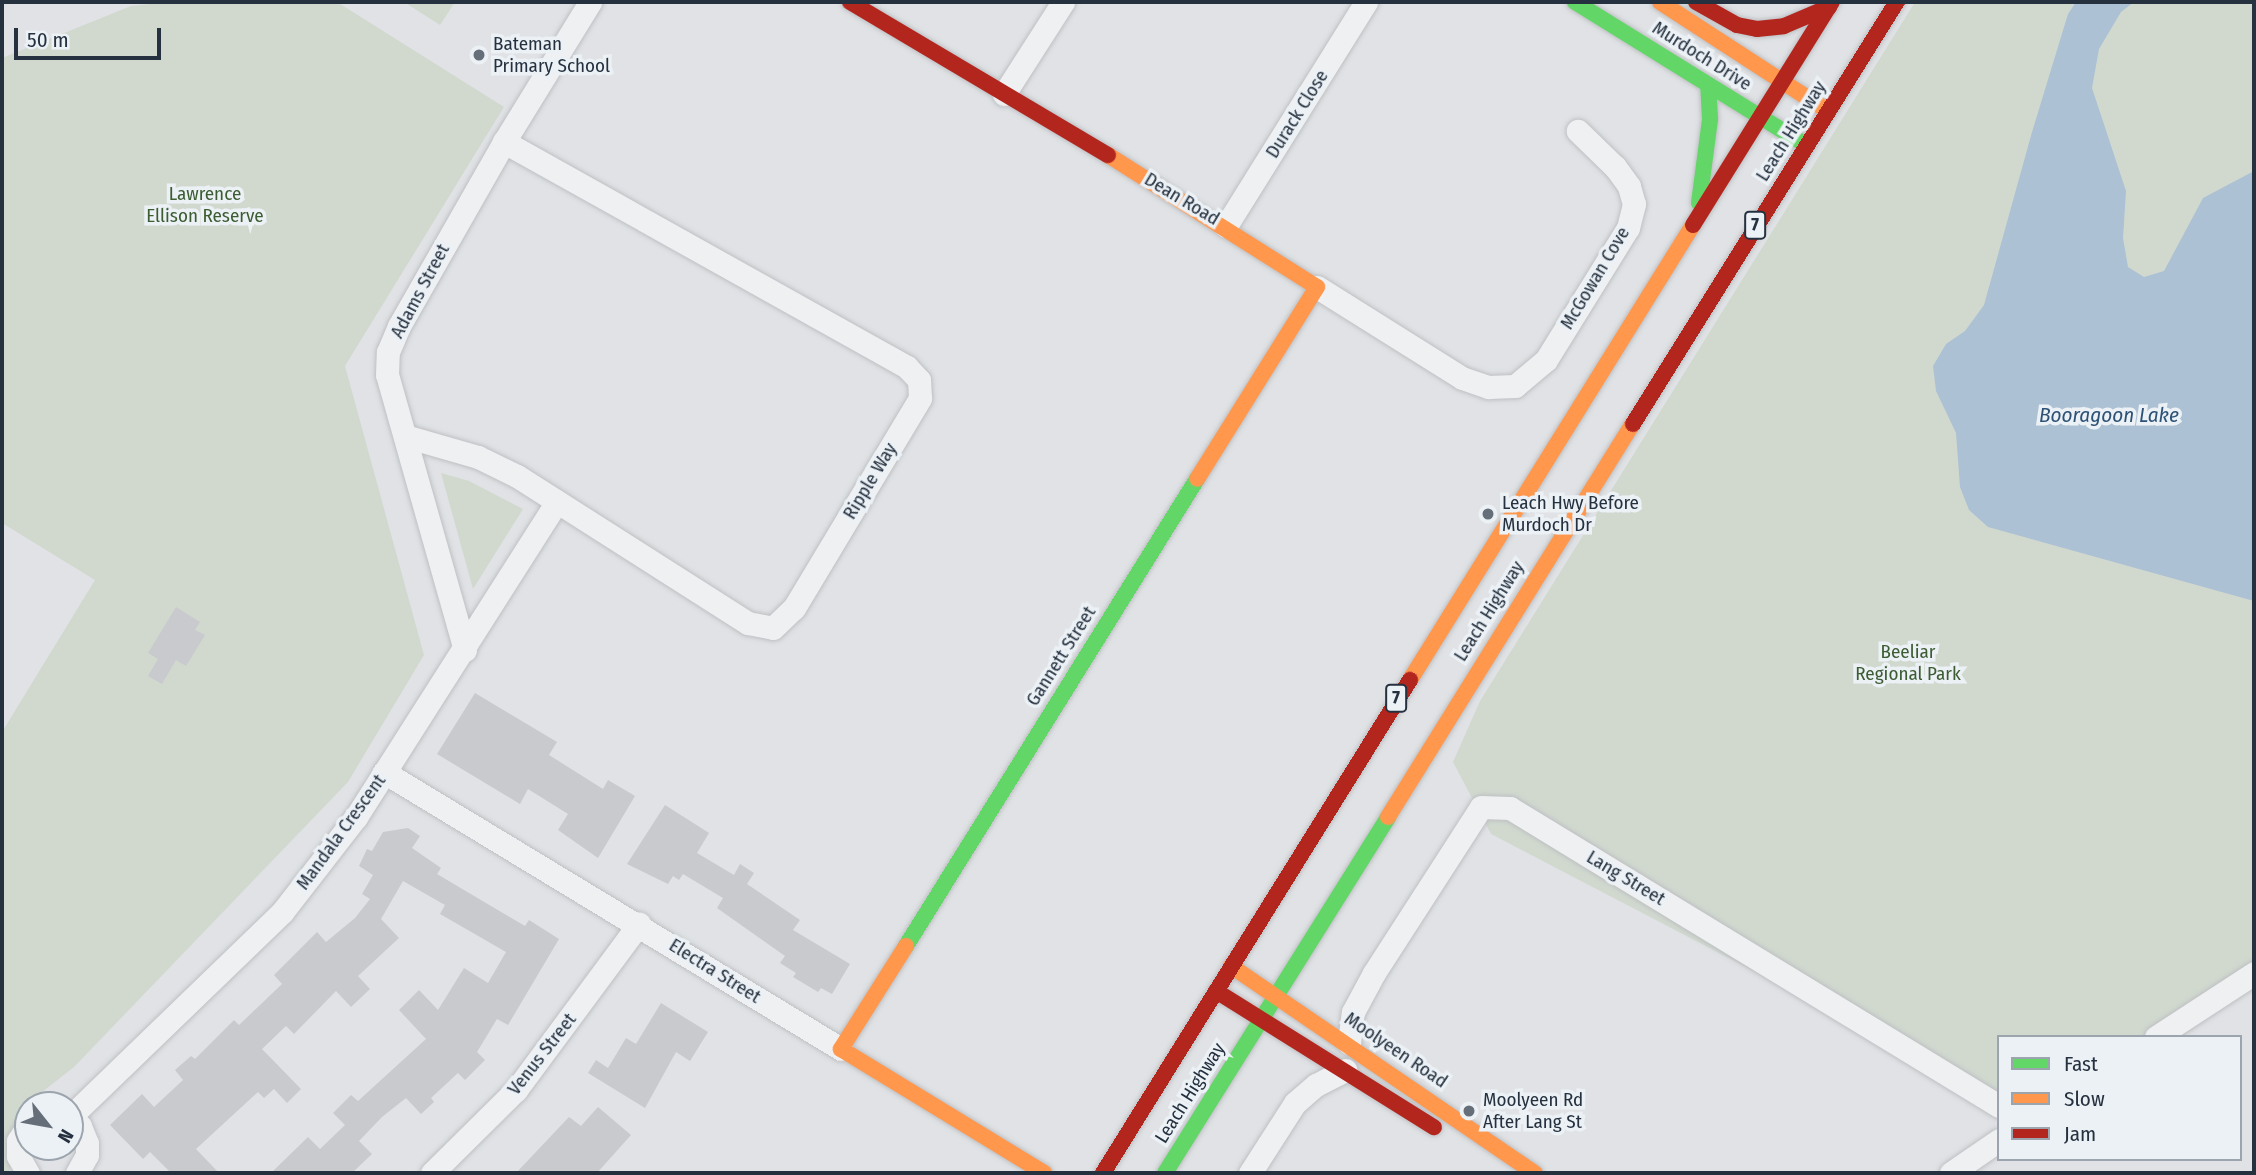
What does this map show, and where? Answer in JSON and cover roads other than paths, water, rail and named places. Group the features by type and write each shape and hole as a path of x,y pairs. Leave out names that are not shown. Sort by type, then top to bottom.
{"main road":[{"name":"Dean Road","path":"849,2 1226,226 1317,287"},
{"name":"Murdoch Drive","path":"1575,2 1806,145"},
{"name":"Murdoch Drive","path":"1660,2 1828,111"},
{"path":"1696,2 1737,25 1756,29 1784,26 1830,4"},
{"name":"Leach Highway","path":"1165,1173 1275,995 1597,450 1806,145 1897,2"},
{"name":"Leach Highway","path":"1103,1173 1562,430 1830,4"},
{"path":"1698,216 1710,119 1708,85"},
{"name":"Gannett Street","path":"841,1049 1317,287"},
{"path":"1562,430 1597,450"},
{"name":"Moolyeen Road","path":"1231,966 1349,1043 1535,1173"},
{"path":"1216,991 1507,1173"},
{"name":"Electra Street","path":"841,1049 1044,1173"}],"street":[{"name":"Adams Street","path":"465,650 387,375 388,352 398,326 504,142 590,2"},
{"path":"1004,94 1062,2"},
{"name":"Durack Close","path":"1226,226 1366,2"},
{"name":"McGowan Cove","path":"1515,386 1546,359 1628,228 1634,204 1629,186 1615,167 1578,131"},
{"name":"Ripple Way","path":"405,436 478,457 557,502 748,623 773,628 794,608 919,398 919,380 878,349 504,142"},
{"name":"Dean Road","path":"1317,287 1462,377 1488,387 1515,386"},
{"name":"Mandala Crescent","path":"84,1104 283,911 384,772 465,650 557,502"},
{"name":"Electra Street","path":"384,772 639,924 841,1049"},
{"name":"Lang Street","path":"1349,1043 1353,1012 1374,973 1481,807 1519,813 1997,1104"},
{"name":"Venus Street","path":"432,1173 516,1090 639,924"},
{"path":"2159,1035 2254,973"},
{"path":"1250,1173 1286,1115 1309,1090 1345,1070"},
{"name":"Mandala Crescent","path":"84,1136 87,1143 84,1171"},
{"path":"1951,1173 1997,1141"}],"water":[{"name":"Booragoon Lake","path":"2076,2 2134,2 2121,12 2099,49 2092,88 2126,191 2123,238 2128,267 2144,277 2164,271 2203,198 2254,171 2254,601 1988,527 1969,510 1960,487 1956,433 1936,391 1933,366 1946,344 1965,331 1984,305 2032,132 2068,14"}],"place":[{"name":"Bateman Primary School","path":"479,55"},
{"name":"Leach Hwy Before Murdoch Dr","path":"1488,514"},
{"name":"Moolyeen Rd After Lang St","path":"1469,1111"}],"park label":[{"name":"Lawrence Ellison Reserve","path":"205,205"},
{"name":"Beeliar Regional Park","path":"1908,663"}]}
